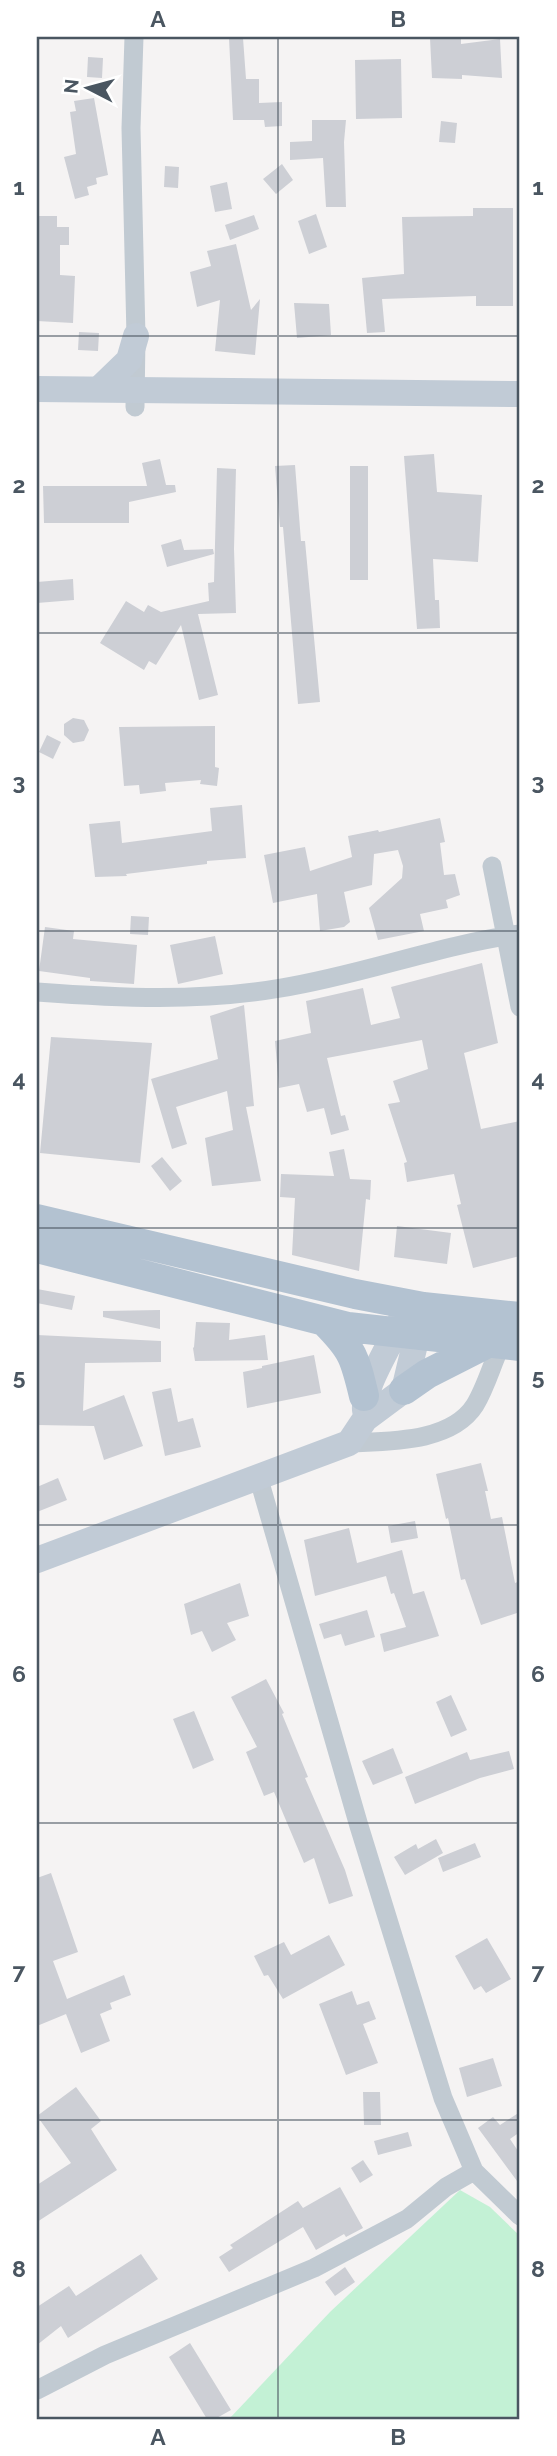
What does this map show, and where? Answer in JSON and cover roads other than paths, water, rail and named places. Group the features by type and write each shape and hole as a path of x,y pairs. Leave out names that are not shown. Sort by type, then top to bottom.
{"main road":[{"path":"37,1219 415,1306 520,1317"},
{"path":"37,1248 348,1328 502,1345"},
{"path":"325,1322 348,1345 356,1366 365,1407"},
{"path":"404,1390 427,1374 502,1345"}],"street":[{"path":"134,37 131,128 135,398"},
{"path":"99,389 129,360 136,336"},
{"path":"37,389 99,389 135,398 520,409"},
{"path":"37,405 135,398 520,394"},
{"path":"492,866 513,935 520,1007"},
{"path":"37,992 177,999 281,988 513,935"},
{"path":"365,1407 404,1390 407,1335 415,1306"},
{"path":"349,1443 365,1407 407,1335"},
{"path":"37,1560 349,1443 411,1439 449,1429 474,1406 502,1345"},
{"path":"257,1476 363,1839 443,2098 474,2171 520,2216"},
{"path":"37,2390 106,2356 314,2268 407,2219 446,2187 474,2171"}]}
